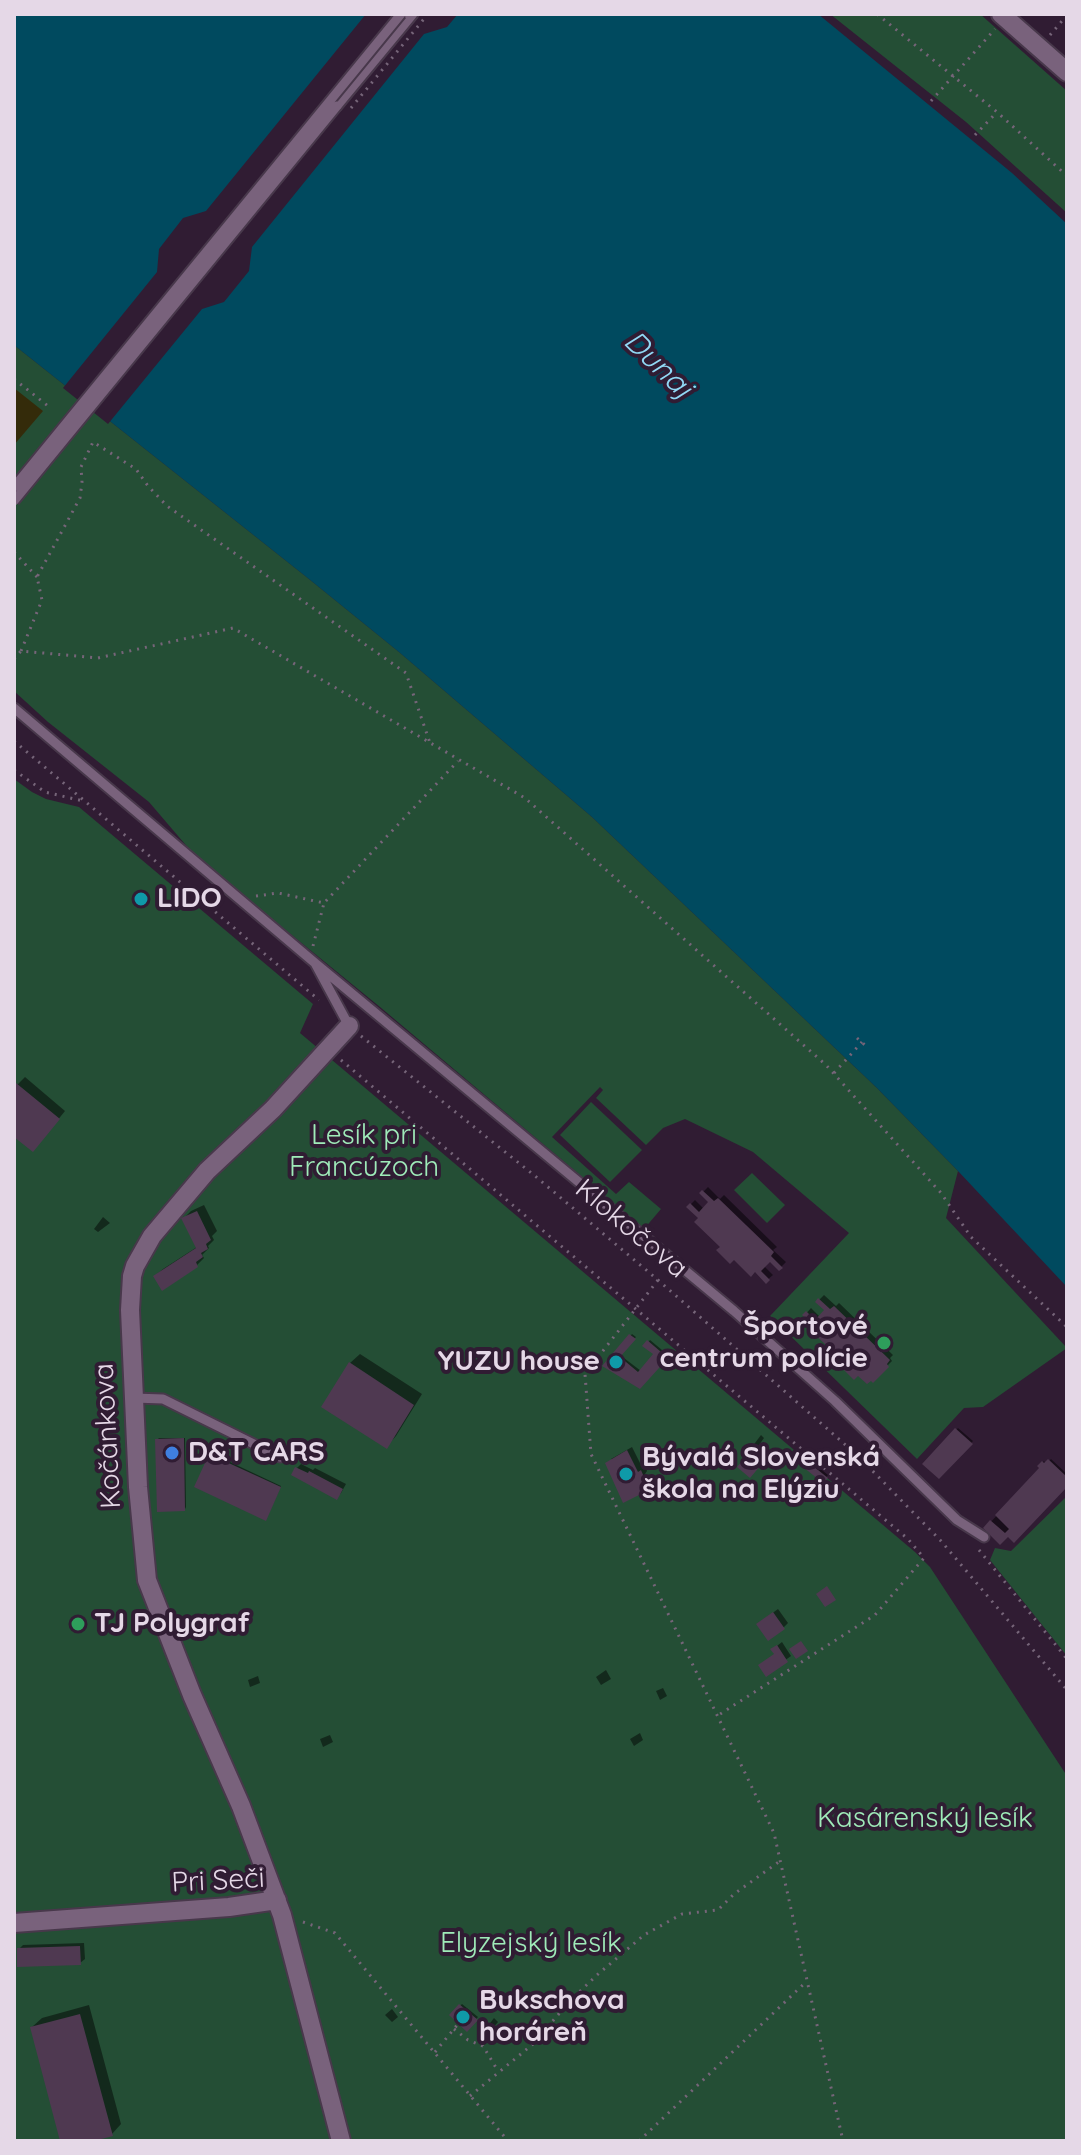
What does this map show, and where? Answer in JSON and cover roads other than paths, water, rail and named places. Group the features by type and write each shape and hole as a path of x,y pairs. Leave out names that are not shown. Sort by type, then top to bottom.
{"street":[{"path":"998,22 1039,47 1067,72"},
{"name":"Kočánkova","path":"279,1908 241,1806 192,1695 147,1580 138,1487 131,1285 135,1266 145,1246 207,1171 273,1109 349,1026"},
{"name":"Pri Seči","path":"14,1923 229,1907 279,1908 341,2141"}],"lane":[{"path":"14,487 401,14"},
{"path":"14,501 413,14"},
{"name":"Klokočova","path":"14,708 236,898 734,1311 835,1401 957,1520 984,1537"},
{"path":"312,961 349,1026"},
{"path":"134,1398 163,1399 280,1457"}],"water":[{"name":"Dunaj","path":"14,14 818,14 1012,173 1067,224 1067,1287 877,1088 592,817 399,652 14,345"}],"place":[{"name":"LIDO","path":"141,899"},
{"name":"Športové centrum polície","path":"884,1343"},
{"name":"YUZU house","path":"616,1362"},
{"name":"D&T CARS","path":"172,1453"},
{"name":"Bývalá Slovenská škola na Elýziu","path":"626,1474"},
{"name":"TJ Polygraf","path":"78,1624"},
{"name":"Bukschova horáreň","path":"463,2017"}],"park label":[{"name":"Lesík pri Francúzoch","path":"364,1152"},
{"name":"Kasárenský lesík","path":"925,1819"},
{"name":"Elyzejský lesík","path":"531,1944"}]}
